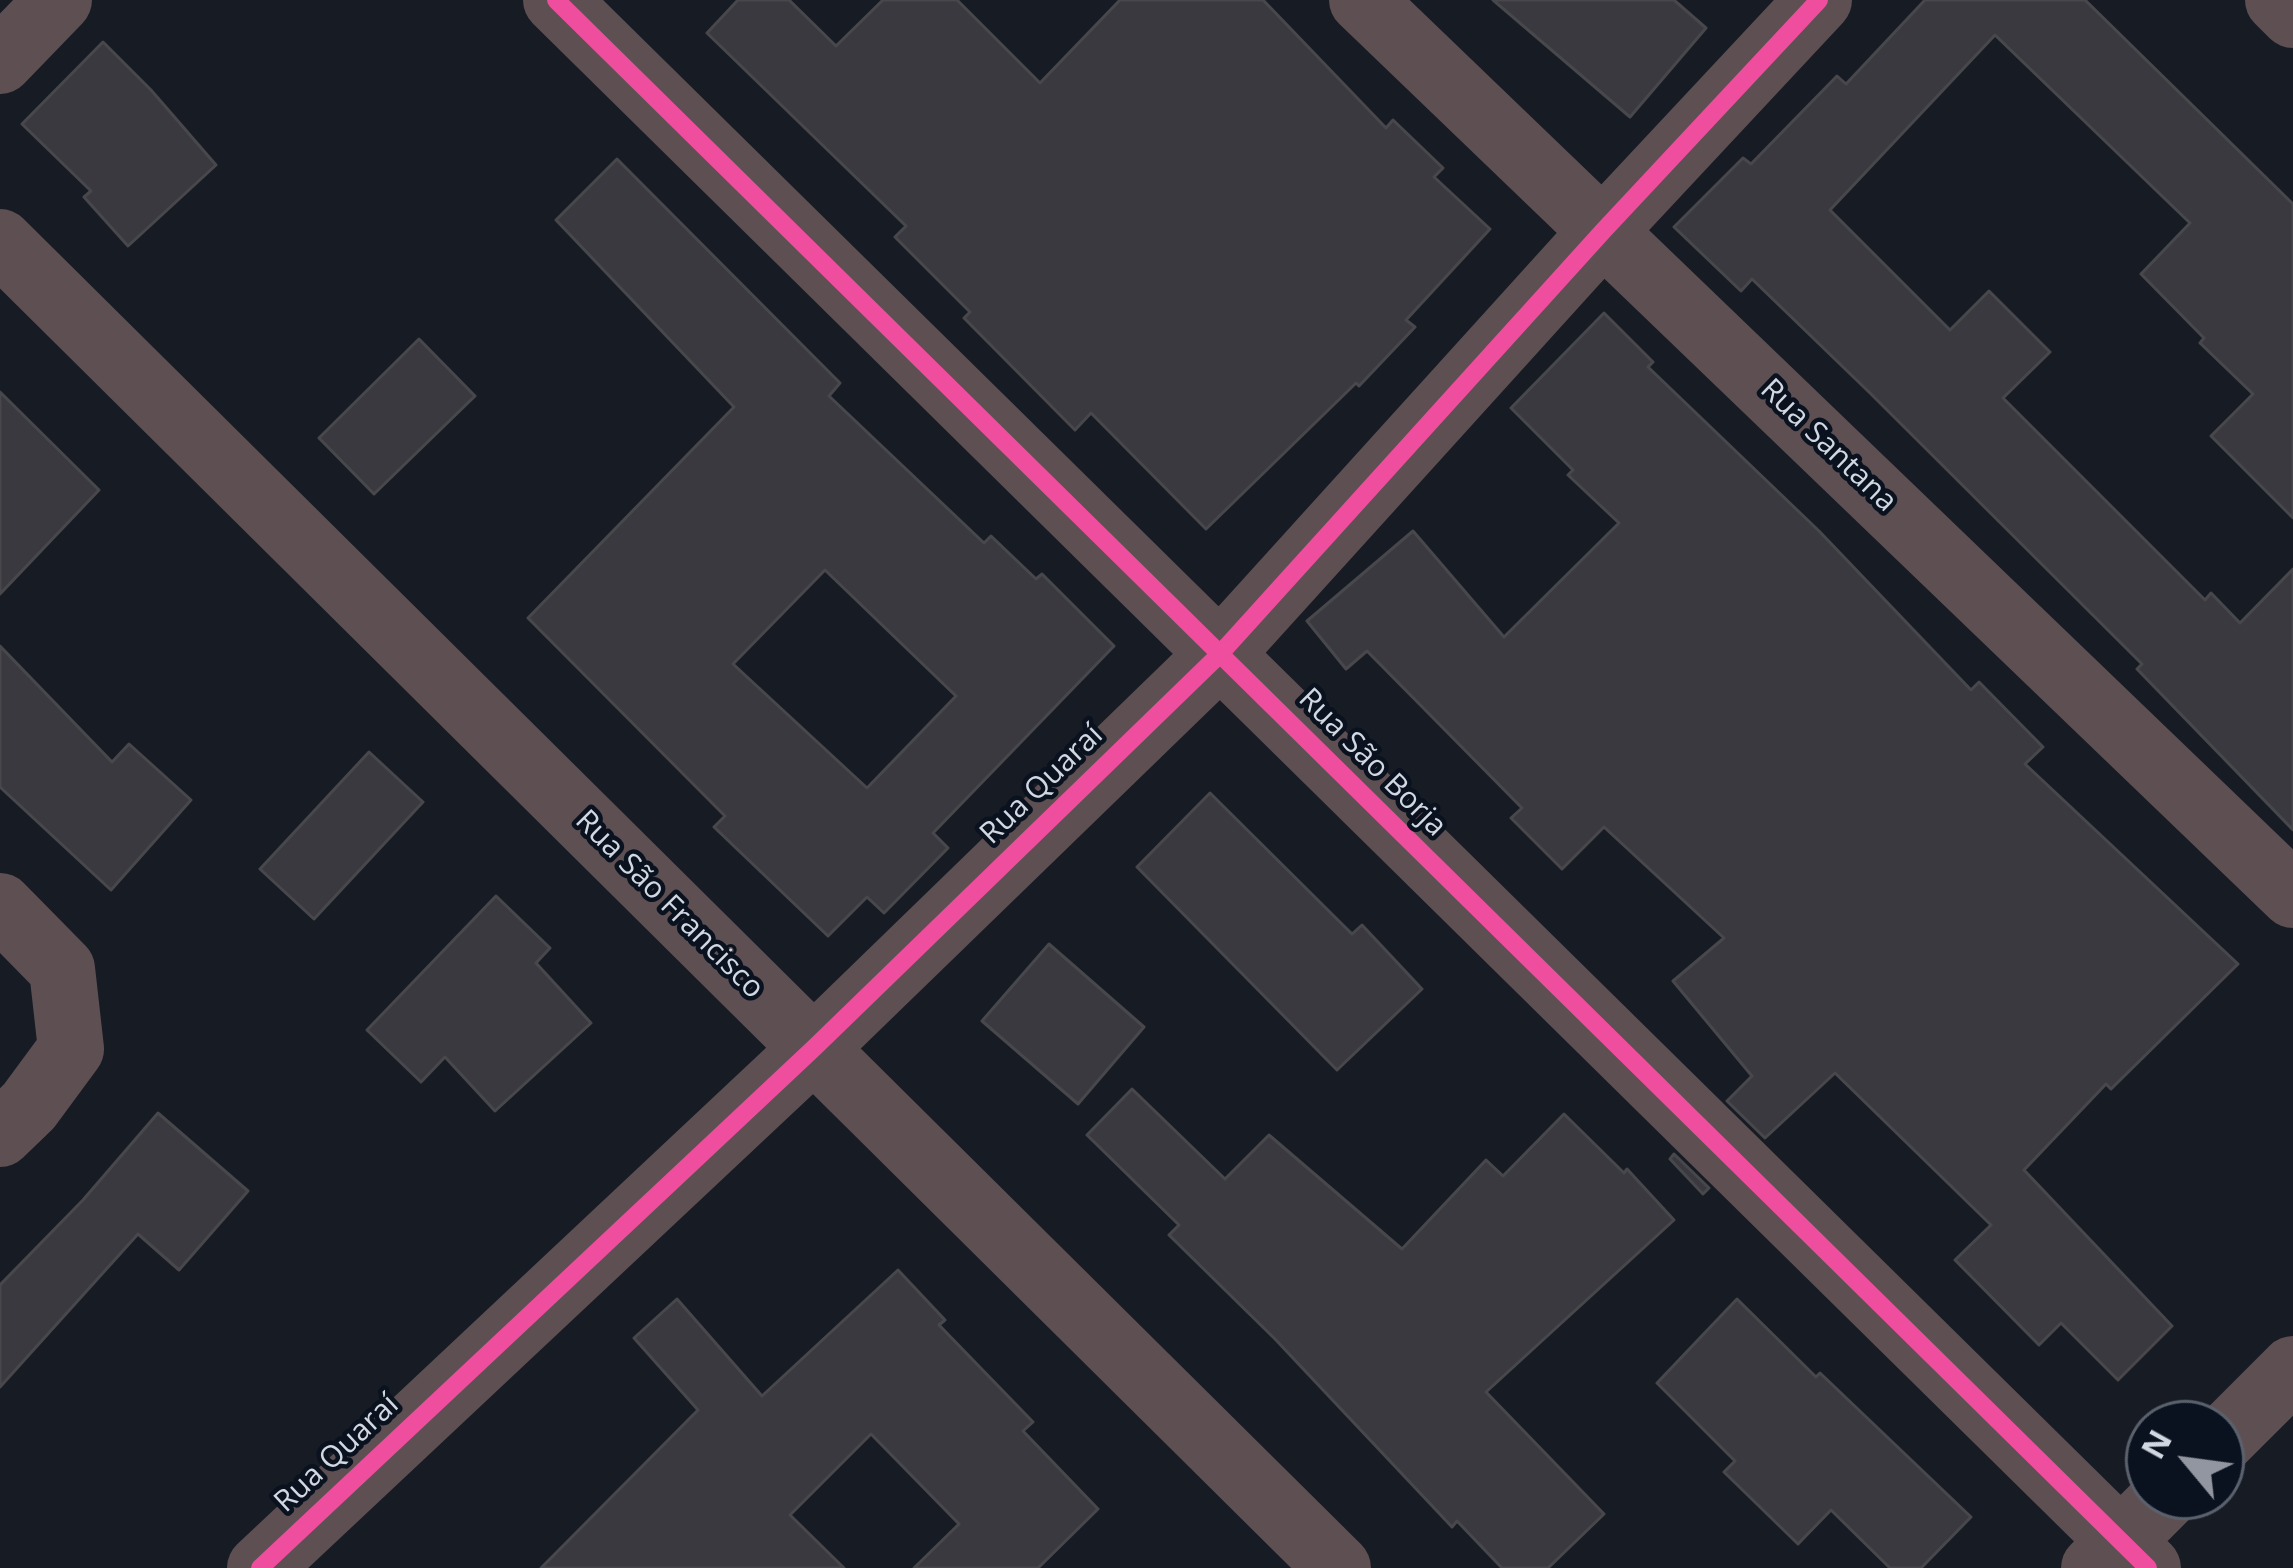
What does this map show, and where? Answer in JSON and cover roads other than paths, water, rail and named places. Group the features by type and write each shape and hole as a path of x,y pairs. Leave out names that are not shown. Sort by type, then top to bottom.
{"street":[{"path":"0,62 59,0"},
{"name":"Rua São Borja","path":"556,0 1219,655 2121,1559"},
{"name":"Rua Santana","path":"1362,0 2293,895"},
{"name":"Rua Quaraí","path":"260,1568 814,1048 1219,655 1604,230 1820,0"},
{"path":"2278,0 2293,15"},
{"name":"Rua São Francisco","path":"0,242 1338,1568"},
{"path":"0,906 62,969 71,1049 15,1120"},
{"path":"2245,1417 2293,1369"},
{"path":"2121,1559 2149,1520"}]}
